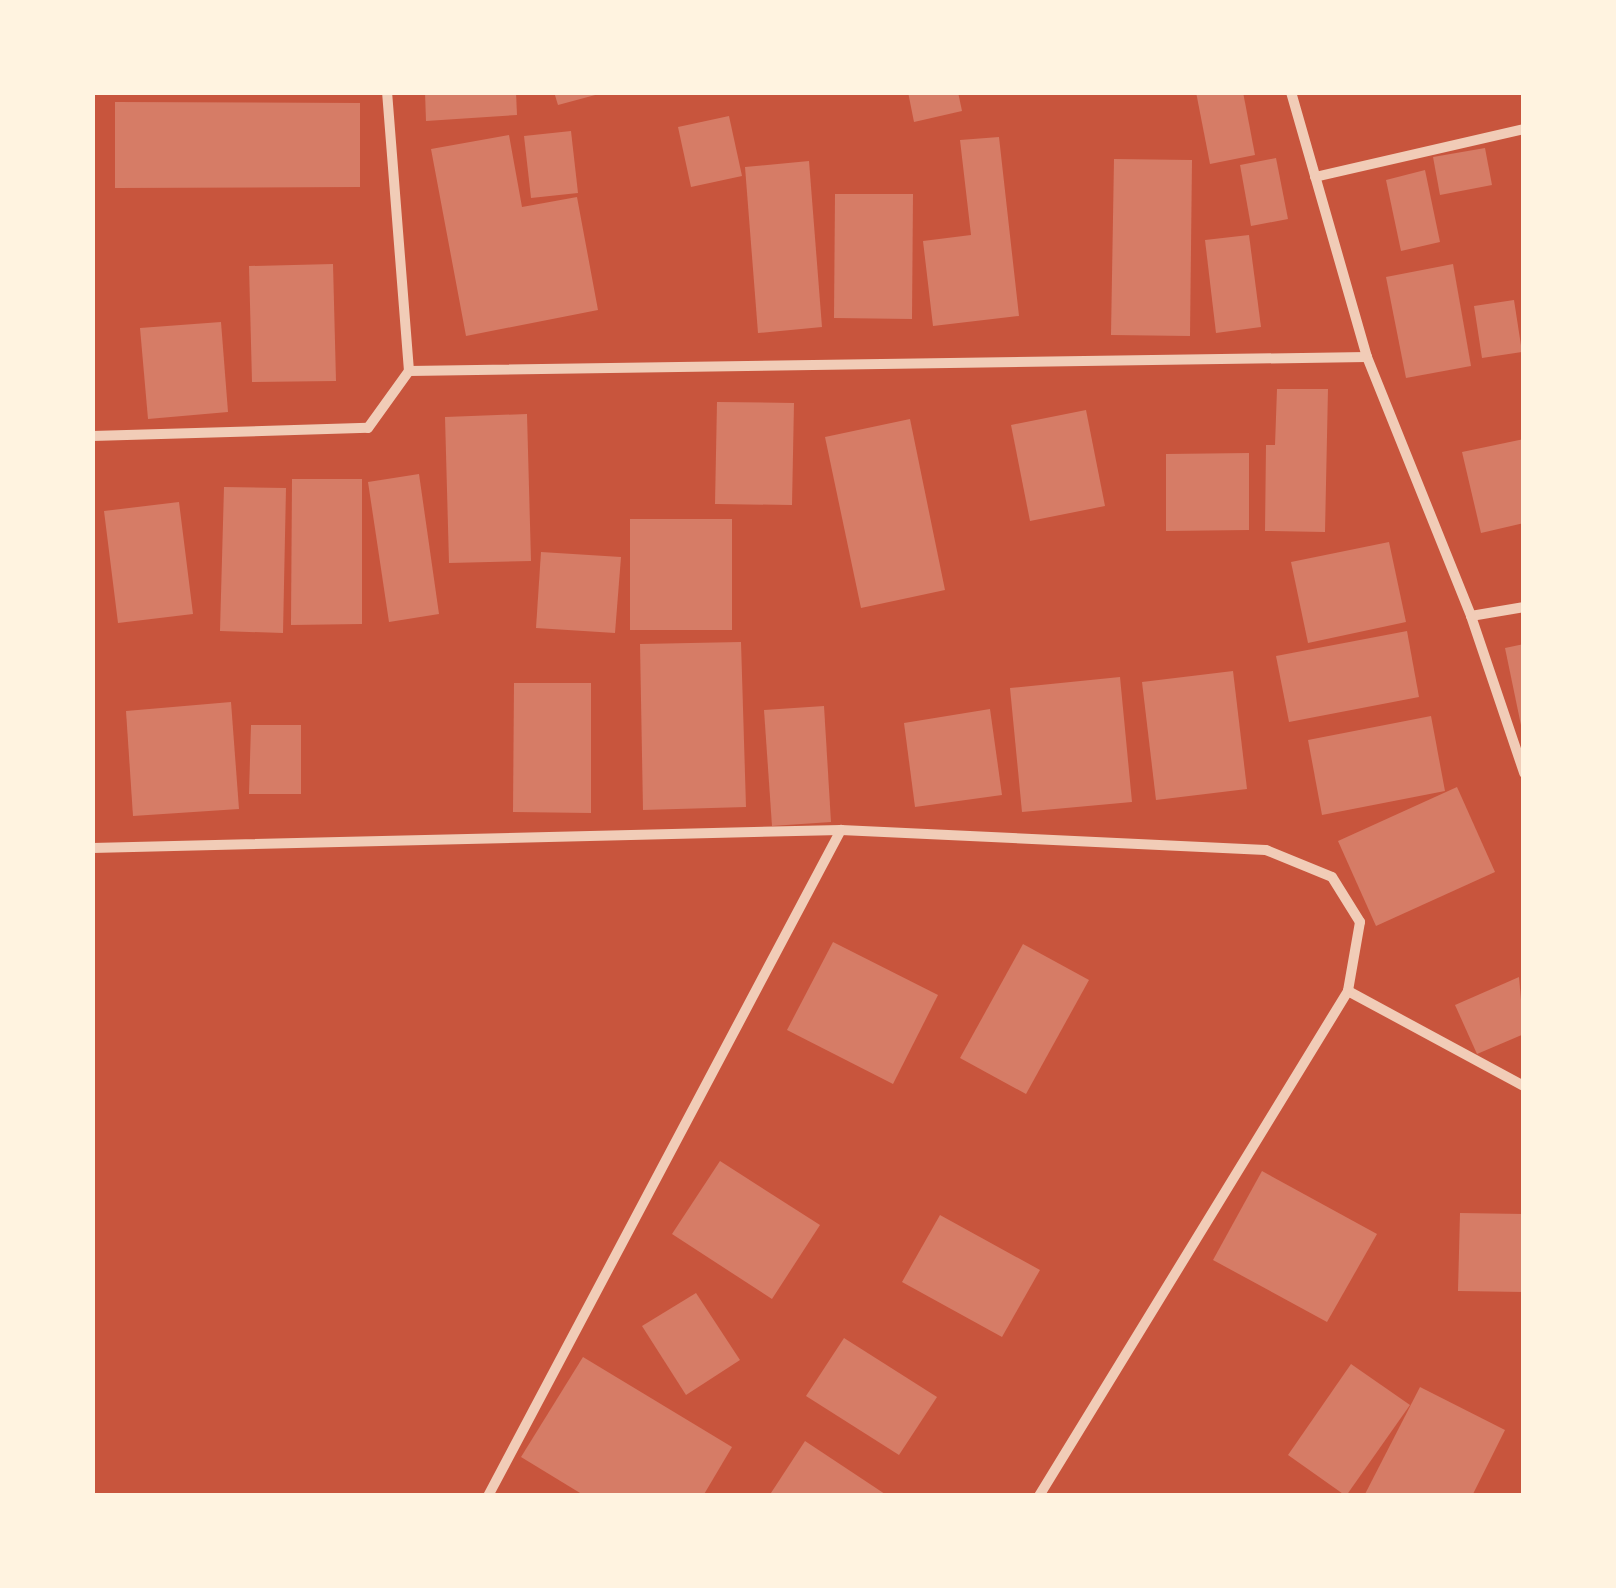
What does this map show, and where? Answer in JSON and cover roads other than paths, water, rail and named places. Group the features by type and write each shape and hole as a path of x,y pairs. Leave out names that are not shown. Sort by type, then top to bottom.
{"street":[{"path":"92,436 368,428 409,370 387,92"},
{"path":"1291,92 1367,357 1471,616 1524,772"},
{"path":"1315,177 1524,129"},
{"path":"409,370 1367,357"},
{"path":"1471,616 1524,606"},
{"path":"488,1496 842,830"},
{"path":"92,848 842,830 1266,850 1332,877 1360,922 1348,990 1039,1496"},
{"path":"1348,990 1524,1086"}]}
